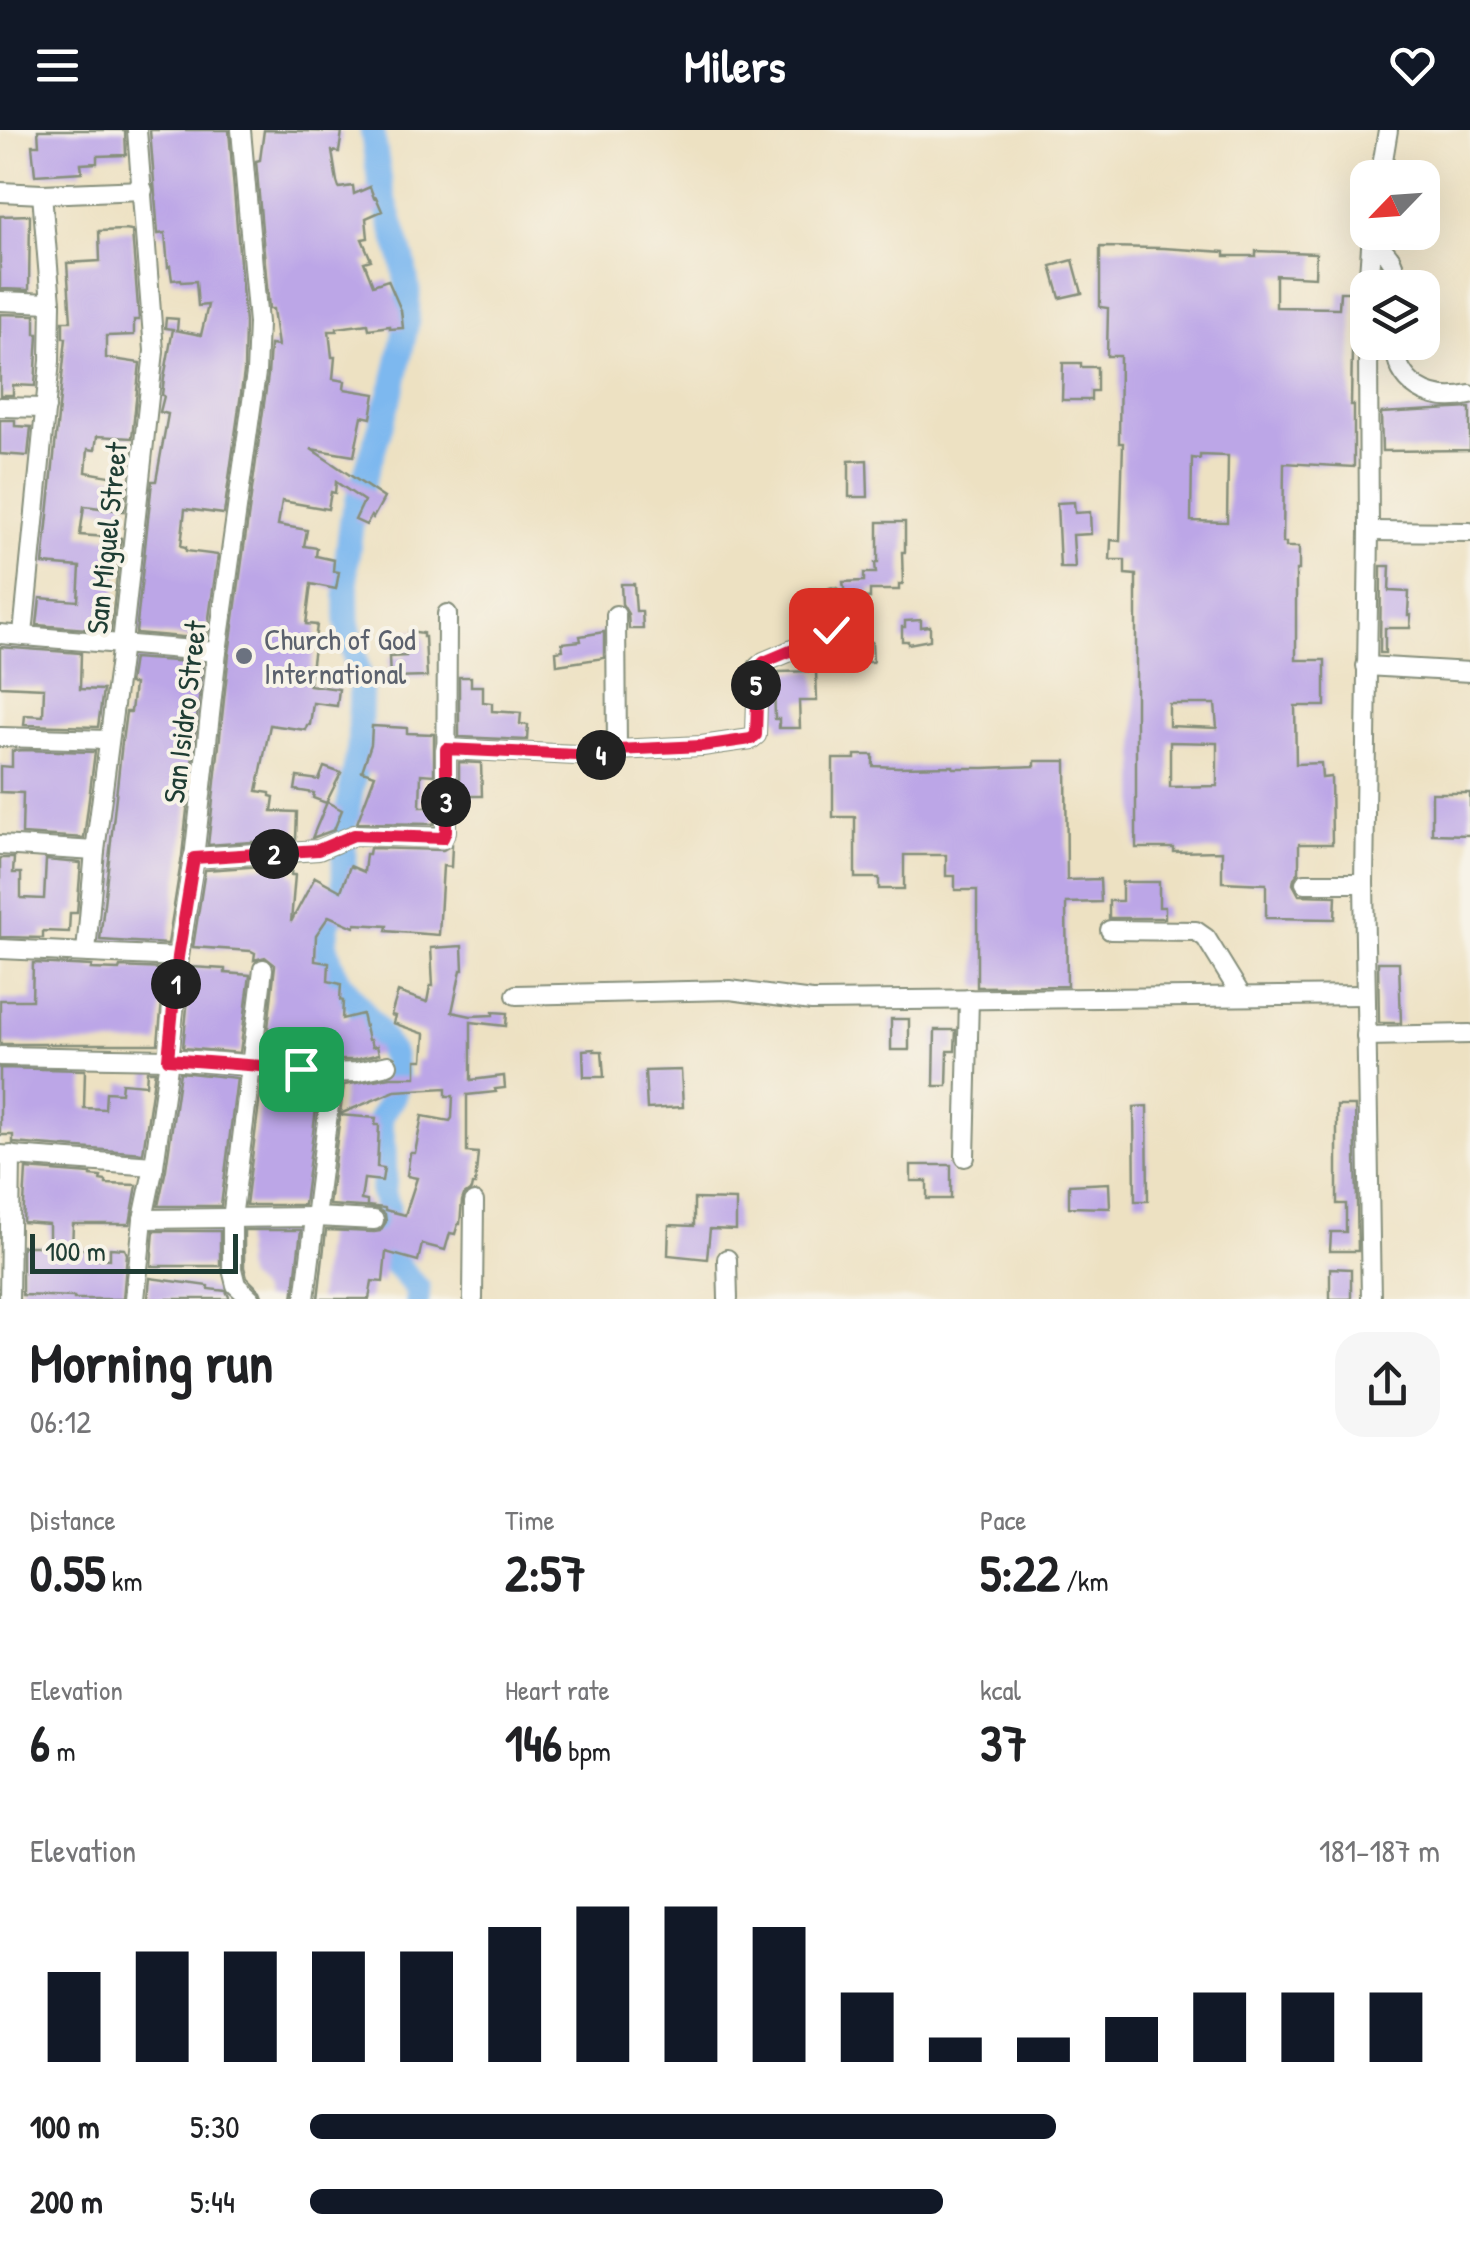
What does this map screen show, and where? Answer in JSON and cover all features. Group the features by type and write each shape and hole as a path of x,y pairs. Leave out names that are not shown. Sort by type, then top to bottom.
{"street":[{"name":"San Miguel Street","path":"86,952 154,351 137,130"},
{"name":"San Isidro Street","path":"135,1299 256,357 258,323 241,130"},
{"path":"1383,160 1388,130"},
{"path":"0,192 143,190"},
{"path":"22,634 50,361 52,303 42,194"},
{"path":"0,301 52,303"},
{"path":"1368,360 1364,883 1371,1299"},
{"path":"1396,360 1410,384 1438,396 1458,398 1470,394"},
{"path":"0,407 46,408"},
{"path":"1369,531 1470,532"},
{"path":"446,749 597,756 617,750 751,739 756,735 758,668 826,636 834,626 833,596"},
{"path":"194,858 302,853 345,839 443,838 446,614"},
{"path":"616,615 617,750"},
{"path":"0,634 217,652"},
{"path":"1366,666 1470,672"},
{"path":"0,737 108,740"},
{"path":"0,845 95,851"},
{"path":"1305,882 1364,883"},
{"path":"1110,930 1196,931 1206,938 1241,995"},
{"path":"0,949 178,957"},
{"path":"251,1299 236,1285 232,1269 232,1218 263,968"},
{"path":"516,995 730,990 812,1001 1365,995"},
{"path":"964,1157 969,1000"},
{"path":"1366,1036 1470,1034"},
{"path":"0,1056 168,1059 333,1073 388,1065"},
{"path":"305,1299 333,1073"},
{"path":"10,1299 5,1155 154,1166"},
{"path":"473,1299 474,1202"},
{"path":"144,1219 374,1220"},
{"path":"727,1259 728,1299"}],"building":[{"path":"38,130 125,130 126,155 97,156 97,163 81,164 82,172 35,175 32,145 39,145"},
{"path":"150,130 229,130 245,323 244,372 224,514 185,509 181,546 186,551 218,555 206,639 136,633 152,481 156,481 168,414 160,412 173,329 165,328 166,318 178,319 175,330 201,335 208,305 198,306 196,281 172,280 165,233 158,234"},
{"path":"264,130 342,132 339,152 332,151 337,182 339,188 353,186 354,194 370,187 376,197 382,211 366,218 368,238 362,239 371,260 364,262 373,285 388,280 401,310 403,328 369,329 368,324 329,331 335,357 333,379 345,381 344,389 375,394 371,418 362,416 354,456 311,449 384,498 373,518 366,525 355,520 364,501 336,482 328,509 282,501 278,525 307,530 304,546 317,548 316,556 334,560 333,571 339,572 336,589 311,584 306,624 317,625 309,685 339,689 337,706 313,703 306,730 270,725 257,791 274,797 272,811 297,812 296,839 208,845 270,345 278,346 273,309 269,309 256,161 260,160"},
{"path":"30,215 29,290 0,289 0,216"},
{"path":"99,231 132,231 139,320 134,320 134,335 106,336 106,358 140,363 132,438 97,436 95,450 88,449 86,472 127,479 124,511 84,506 80,535 121,538 111,631 37,625 40,598 78,601 80,567 43,564 66,338 63,321 71,321 67,263 100,261"},
{"path":"1100,247 1225,252 1225,256 1256,256 1256,251 1316,253 1315,277 1276,275 1276,307 1339,308 1340,292 1350,292 1354,467 1284,463 1283,543 1286,547 1299,547 1296,660 1325,660 1325,706 1295,706 1296,764 1321,763 1322,778 1331,777 1332,844 1299,844 1299,872 1293,884 1299,895 1336,896 1335,919 1266,918 1266,884 1222,882 1222,851 1136,848 1136,575 1125,574 1125,560 1110,560 1111,540 1120,541 1123,443 1119,443 1120,356 1107,356 1108,308 1100,307","holes":["1228,456 1227,522 1191,521 1192,458","1169,704 1215,704 1217,728 1169,726","1170,742 1217,743 1217,786 1170,787"]},
{"path":"1073,260 1082,293 1060,298 1051,266"},
{"path":"0,314 35,315 35,386 13,385 13,395 0,395"},
{"path":"1063,363 1097,367 1097,391 1091,391 1091,400 1062,400"},
{"path":"1470,408 1470,450 1382,451 1381,413"},
{"path":"0,420 15,420 15,426 31,427 28,456 0,454"},
{"path":"867,460 868,497 849,497 849,461"},
{"path":"1074,502 1075,513 1090,512 1091,534 1073,535 1075,568 1060,568 1057,503"},
{"path":"878,522 905,522 903,584 899,584 899,590 870,590 870,598 845,595 843,582 864,581 864,573 876,573"},
{"path":"1381,566 1390,566 1389,591 1409,592 1411,615 1410,628 1385,628 1385,653 1380,653"},
{"path":"621,584 634,584 636,611 642,611 643,629 629,629"},
{"path":"921,620 921,627 930,626 930,640 908,644 902,641 905,621"},
{"path":"409,631 423,633 425,637 427,677 390,678 389,657 406,656"},
{"path":"604,632 604,658 557,665 556,651 563,650 562,643"},
{"path":"843,642 872,642 873,662 843,662"},
{"path":"0,647 81,653 80,689 103,690 98,727 24,725 25,715 43,716 44,688 0,686"},
{"path":"133,658 203,663 182,856 168,944 100,940 126,712 131,712 134,684 129,684"},
{"path":"816,671 817,701 799,701 800,728 779,728 779,719 775,719 774,681 779,680 779,672"},
{"path":"459,677 471,677 471,686 483,686 483,702 492,703 492,711 521,713 520,724 528,725 527,740 459,737"},
{"path":"372,726 434,734 434,775 421,774 420,807 434,807 434,824 357,823 375,775 362,771"},
{"path":"12,751 95,752 84,838 22,834 23,793 0,792 0,766 12,767"},
{"path":"855,755 873,755 873,766 898,767 983,768 1066,761 1067,880 1100,879 1101,902 1066,903 1067,986 977,987 977,890 955,890 955,876 946,876 946,855 904,855 904,889 879,889 879,878 855,878 855,817 833,817 833,759 855,759"},
{"path":"459,762 481,763 482,796 459,796"},
{"path":"324,767 341,773 326,803 313,798 314,793 295,790 297,777 319,780"},
{"path":"1432,793 1470,793 1470,835 1432,834"},
{"path":"327,802 342,810 334,830 312,838"},
{"path":"452,845 451,867 443,866 439,935 386,931 387,926 354,927 329,916 316,935 315,961 329,963 328,981 341,984 342,1019 362,1014 368,1040 372,1047 377,1046 379,1054 354,1060 265,1055 275,965 265,957 254,960 255,953 251,951 193,947 205,870 292,864 291,875 295,875 291,922 315,877 341,891 350,866 364,872 370,848 443,850"},
{"path":"0,858 14,858 13,873 21,873 21,898 44,899 46,860 81,863 77,913 70,913 69,932 43,931 43,938 0,937"},
{"path":"1122,882 1159,882 1159,907 1165,907 1165,918 1109,918 1109,901 1122,901"},
{"path":"462,946 463,970 452,1012 471,1016 507,1013 506,1026 471,1022 471,1080 504,1076 505,1088 467,1095 467,1152 478,1153 475,1185 464,1195 460,1224 455,1234 450,1233 445,1250 422,1244 418,1261 386,1252 383,1282 372,1281 369,1299 318,1299 326,1230 374,1232 380,1231 386,1222 385,1214 376,1208 329,1205 340,1115 376,1118 375,1125 379,1125 377,1167 384,1168 382,1181 364,1179 361,1200 367,1201 367,1206 385,1208 405,1215 417,1178 407,1176 410,1153 415,1153 422,1116 450,1121 452,1118 453,1096 446,1096 446,1088 395,1091 340,1114 344,1085 416,1077 416,1060 423,1060 425,1034 393,1023 395,1016 391,1015 398,992 427,1002 433,986 431,948"},
{"path":"1378,962 1399,962 1401,1023 1379,1023"},
{"path":"33,963 92,966 91,969 165,969 158,1044 0,1044 0,1000 32,1000"},
{"path":"191,967 250,975 240,1053 183,1048"},
{"path":"891,1019 909,1019 909,1050 891,1050"},
{"path":"935,1030 956,1030 955,1051 948,1051 947,1086 934,1086"},
{"path":"583,1050 602,1051 604,1077 584,1077"},
{"path":"0,1068 85,1070 84,1108 105,1109 106,1092 121,1093 122,1083 146,1085 147,1071 155,1071 143,1153 13,1143 13,1135 0,1135"},
{"path":"681,1070 683,1107 647,1109 645,1071"},
{"path":"180,1072 237,1078 221,1206 158,1206"},
{"path":"262,1080 319,1085 304,1205 246,1205"},
{"path":"1147,1106 1148,1201 1135,1201 1134,1107"},
{"path":"1337,1106 1355,1106 1358,1251 1330,1251 1331,1232 1346,1232 1346,1204 1337,1204"},
{"path":"911,1165 951,1165 951,1199 927,1199 927,1181 911,1181"},
{"path":"26,1169 91,1174 101,1177 106,1184 137,1185 130,1224 73,1224 72,1249 88,1249 87,1258 110,1259 110,1248 125,1249 123,1299 22,1295 22,1246 49,1246 49,1224 23,1222"},
{"path":"1109,1183 1110,1208 1069,1207 1069,1185"},
{"path":"694,1199 736,1200 736,1230 710,1229 707,1259 668,1255 669,1225 694,1226"},
{"path":"244,1230 301,1230 293,1299 263,1299 247,1278"},
{"path":"154,1231 220,1231 220,1266 151,1266"},
{"path":"1330,1268 1351,1269 1351,1299 1330,1299"},
{"path":"150,1278 208,1286 226,1291 230,1299 148,1299"}],"waterway":[{"path":"372,130 381,189 403,260 407,322 394,383 352,518 346,566 347,621 361,685 359,748 344,831 344,891 328,922 325,942 340,982 393,1056 397,1083 380,1118 385,1180 382,1192 388,1207 385,1235 389,1257 418,1289 417,1299"}],"place":[{"name":"Church of God International","path":"244,656"}],"route":[{"path":"301,1069 168,1059 178,957 194,858 302,853 354,835 443,838 446,749 597,756 617,750 751,739 756,735 758,668 826,636 831,630"}]}
